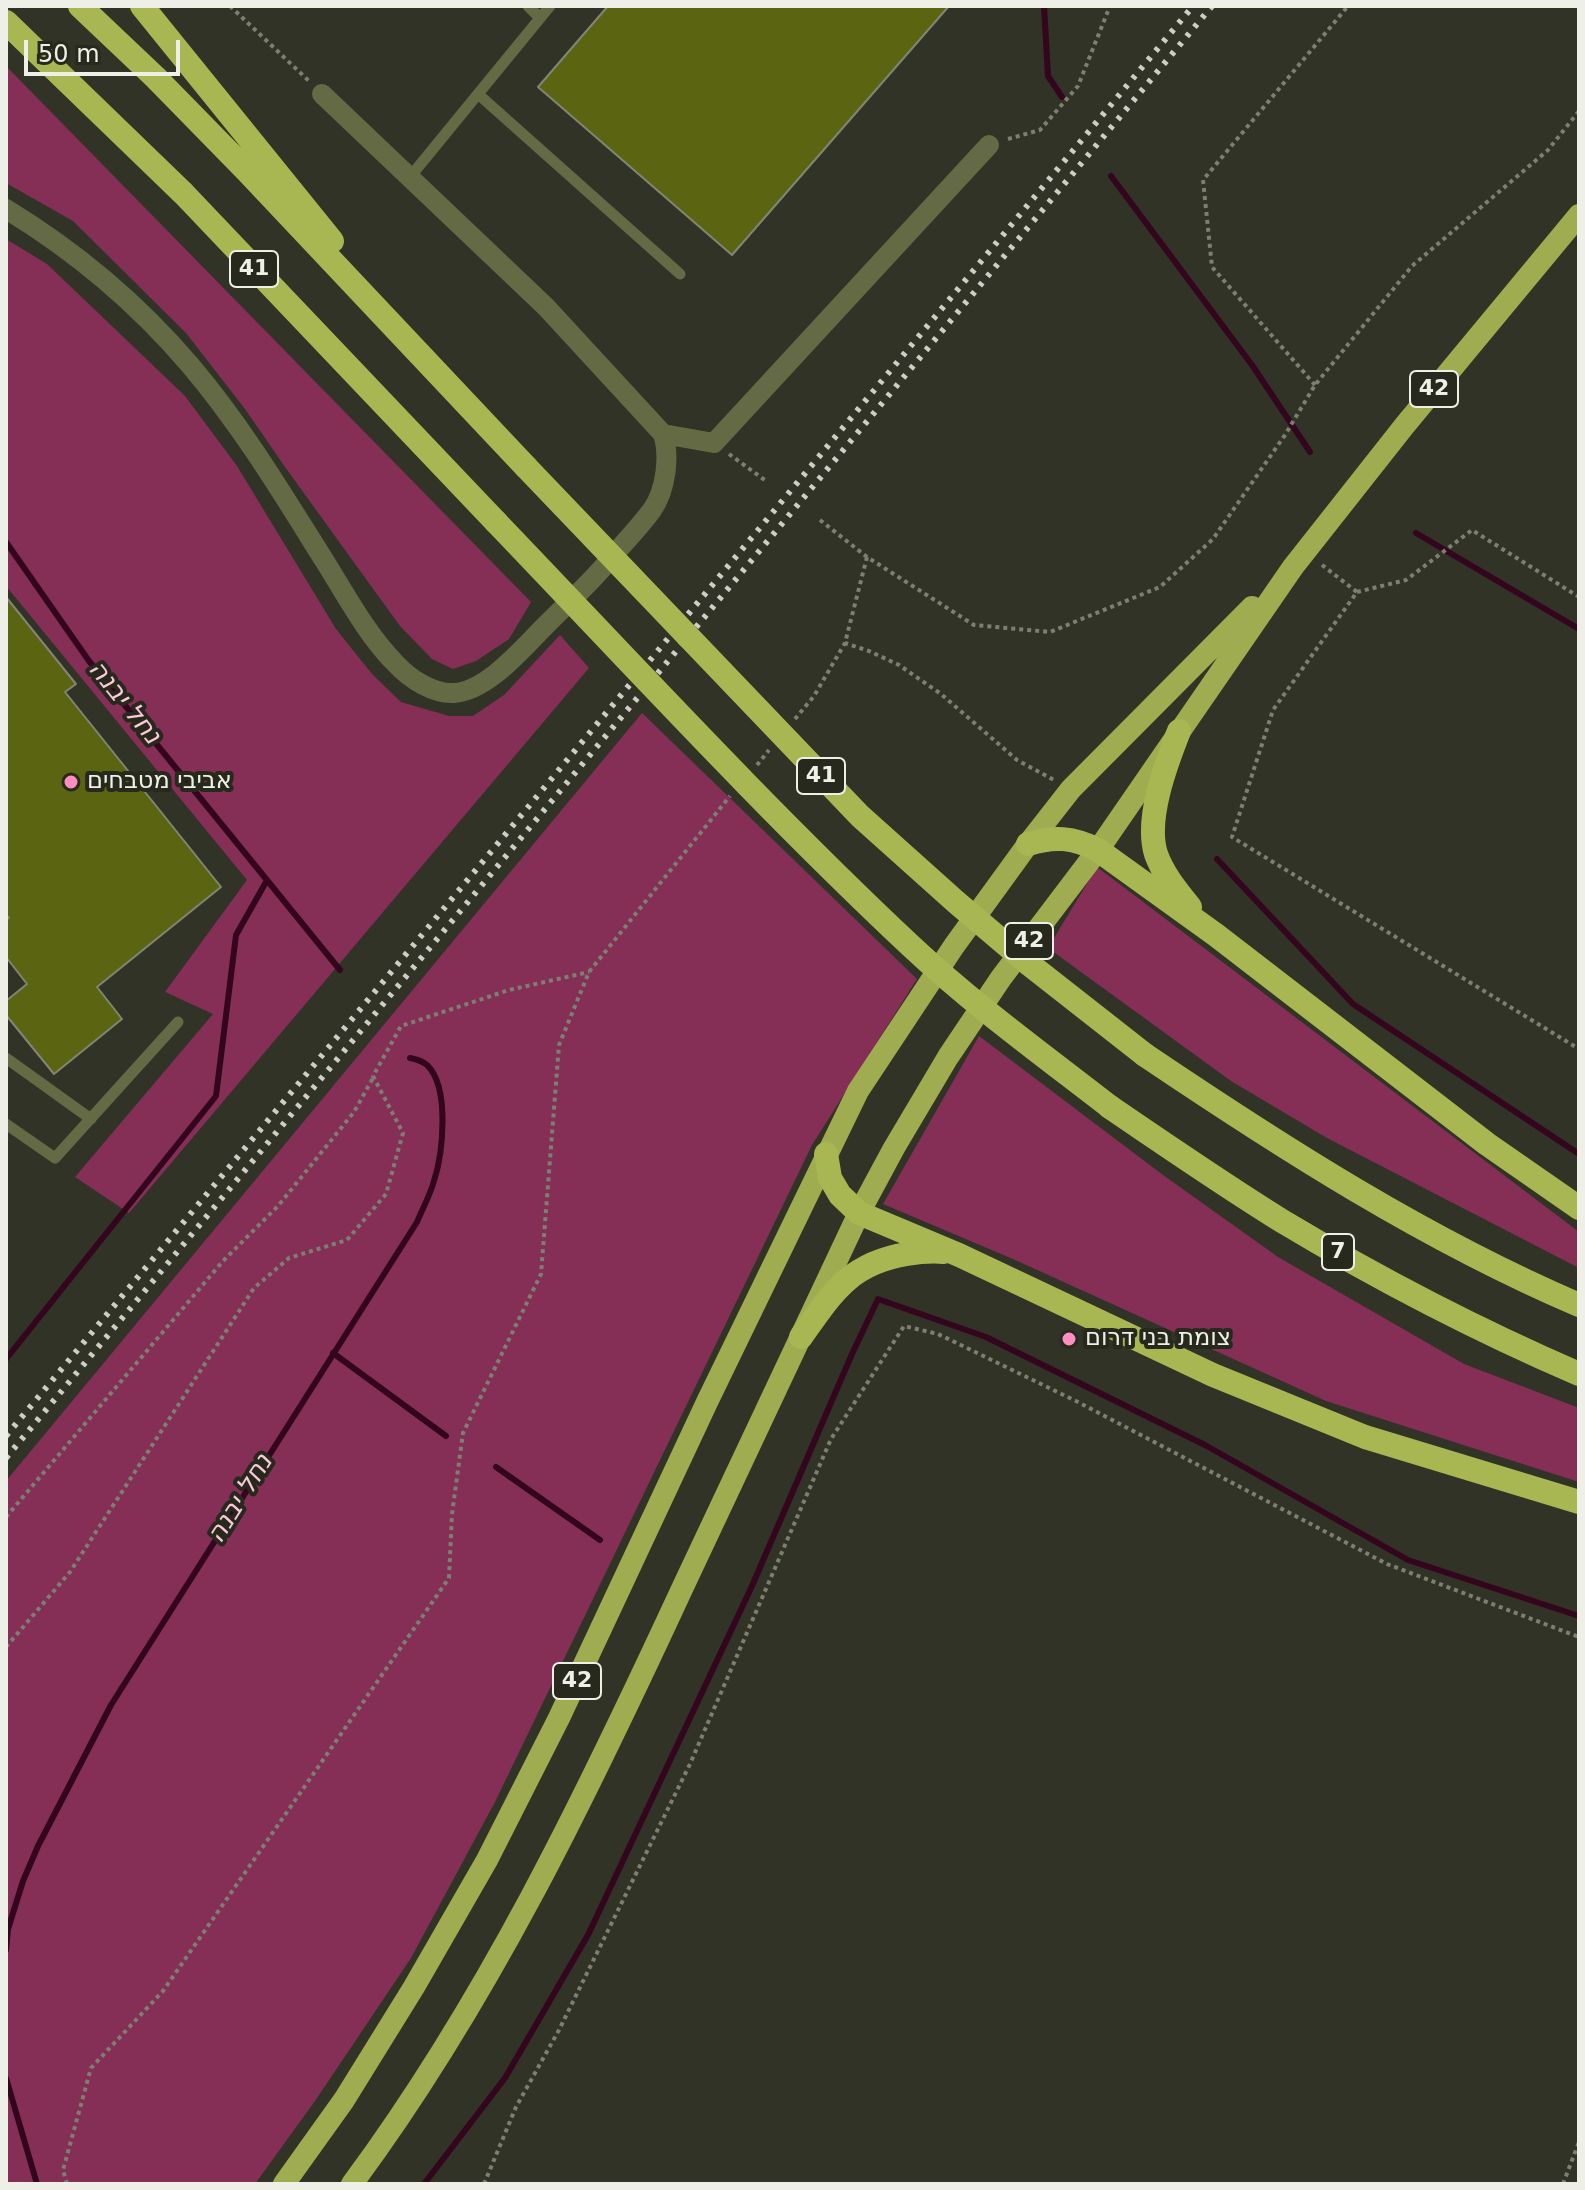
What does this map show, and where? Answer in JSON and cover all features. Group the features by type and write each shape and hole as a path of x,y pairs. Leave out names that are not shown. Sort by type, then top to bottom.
{"highway":[{"name":"41","path":"80,6 220,143 860,816 1008,946 1145,1055 1316,1167 1486,1261 1579,1305"},
{"path":"142,6 451,389"},
{"name":"41","path":"6,22 184,194 807,845 914,949 1110,1107"},
{"name":"42","path":"352,2184 391,2131 431,2067 537,1887 610,1743 859,1213 948,1057 1001,978 1098,850 1299,559 1579,215"},
{"name":"42","path":"284,2184 359,2075 487,1860 559,1718 858,1091 954,946 1071,789 1299,559"},
{"path":"1179,731 1156,804 1153,829 1155,851 1181,897 1216,935"},
{"path":"1028,844 1047,838 1067,839 1084,842 1098,850 1216,935 1487,1144 1579,1208"},
{"name":"7","path":"1110,1107 1296,1229 1457,1317 1579,1374"},
{"path":"826,1154 830,1178 840,1195 859,1213 959,1255 1213,1375 1365,1437 1579,1502"},
{"path":"801,1337 842,1283 859,1270 880,1260 922,1251 959,1255"}],"street":[{"path":"6,209 48,235 101,277 148,320 190,365 255,451 381,646 405,672 431,689 454,693 474,688 502,668 595,577 654,508 661,489 668,449 663,434 546,307 322,94"},
{"path":"663,434 714,443 989,145"}],"lane":[{"path":"528,6 540,18"},
{"path":"410,177 550,6"},
{"path":"478,94 680,274"},
{"path":"6,1124 55,1158 178,1022"},
{"path":"6,1058 91,1119"}],"path":[{"path":"230,6 322,94"},
{"path":"989,145 1040,130 1078,86 1110,6"},
{"path":"1315,385 1212,267 1203,180 1348,6"},
{"path":"820,520 867,557 974,625 1050,632 1160,587 1213,539 1285,435 1315,385 1412,266 1548,150 1579,111"},
{"path":"714,443 766,481"},
{"path":"1579,597 1472,530 1406,580 1357,592 1273,710 1232,837 1579,1049"},
{"path":"795,719 814,696 845,643 867,557"},
{"path":"1299,559 1357,592"},
{"path":"845,643 899,665 941,694 1017,760 1071,789"},
{"path":"756,765 776,742"},
{"path":"67,2184 63,2170 91,2068 163,1991 449,1578 452,1514 463,1433 541,1274 559,1045 589,972 737,788"},
{"path":"6,1517 223,1261 278,1206 354,1112 401,1026 509,990 589,972"},
{"path":"6,1647 70,1572 254,1288 289,1258 347,1240 386,1194 403,1133 373,1076"},
{"path":"484,2184 516,2107 559,2030 690,1764 831,1439 904,1326 938,1334 1076,1401 1387,1564 1579,1637"},
{"path":"1563,2184 1579,2142"}],"shaded area":[{"path":"6,66 531,602 509,639 476,661 453,669 432,659 400,626 245,409 186,333 73,221 6,183"},
{"path":"6,239 47,264 185,396 237,466 336,629 372,674 401,702 449,716 473,716 504,695 560,635 589,668 129,1213 75,1177 213,1014 165,992 247,880 6,586"},
{"path":"642,713 917,979 812,1145 495,1802 411,1958 255,2184 6,2184 6,1481"},
{"path":"1097,867 1579,1232 1579,1268 1327,1138 1231,1081 1048,948"},
{"path":"979,1036 1163,1175 1278,1257 1464,1364 1579,1408 1579,1482 1326,1401 1013,1259 883,1204"}],"building":[{"path":"608,6 949,6 732,255 538,87"},
{"name":"אביבי מטבחים","path":"6,597 76,684 65,692 221,887 97,987 122,1019 54,1074 6,1015 6,1001 27,984 6,957 6,920 9,918 6,914"}],"waterway":[{"path":"1044,6 1048,76 1062,97"},
{"path":"1111,176 1252,365 1310,452"},
{"path":"1416,533 1579,629"},
{"name":"נחל יבנה","path":"6,542 89,661 340,970"},
{"path":"1217,859 1353,1004 1579,1154"},
{"path":"6,1359 216,1096 236,935 266,882"},
{"name":"נחל יבנה","path":"6,1950 8,1929 23,1881 111,1705 417,1222 437,1169 442,1138 442,1104 434,1075 427,1065 410,1058"},
{"path":"424,2184 505,2078 588,1935 752,1586 878,1299 986,1337 1205,1445 1408,1560 1579,1616"},
{"path":"333,1353 446,1436"},
{"path":"496,1467 600,1540"},
{"name":"נחל יבנה","path":"6,2078 37,2184"}],"railway":[{"path":"6,1436 1193,6"},
{"path":"6,1458 1212,6"}],"place":[{"name":"אביבי מטבחים","path":"71,782"},
{"name":"צומת בני דרום","path":"1069,1339"}]}
